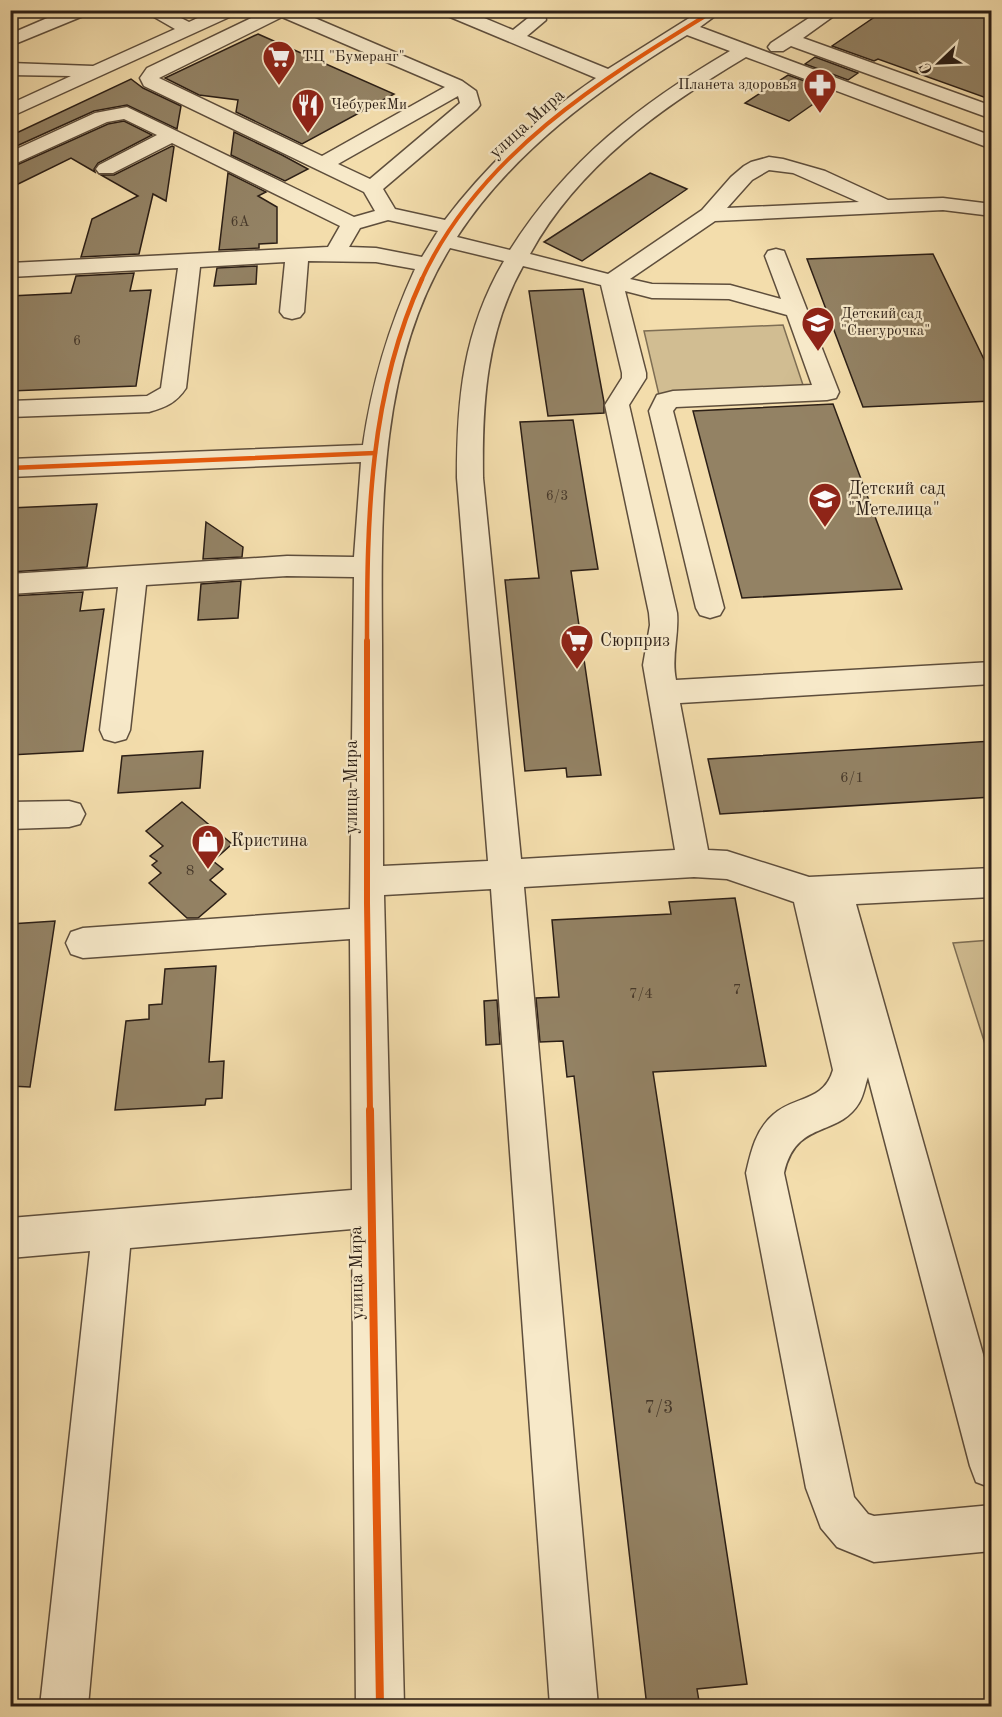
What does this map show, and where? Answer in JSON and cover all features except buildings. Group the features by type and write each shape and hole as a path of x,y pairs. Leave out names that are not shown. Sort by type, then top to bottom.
{"street":[{"path":"10,41 82,10"},
{"path":"150,10 190,29"},
{"path":"10,111 230,10"},
{"path":"449,10 608,76"},
{"path":"515,37 537,20 536,10"},
{"name":"улица Мира","path":"380,1707 366,882 368,567 375,453 384,385 394,351 428,266 482,188 533,135 568,105 608,76 715,10"},
{"path":"574,1707 506,873 470,478 470,434 481,349 491,309 515,258 562,194 623,132 659,104 754,53 789,39 834,10"},
{"path":"372,188 470,105 469,95 459,87 283,11 154,72 149,78 151,82 372,188 387,214"},
{"path":"686,28 992,143"},
{"path":"789,39 992,113"},
{"path":"10,69 99,71"},
{"path":"323,164 459,87"},
{"path":"10,160 113,114 136,116 352,224 387,214 515,258 612,282 664,292 730,292 797,311"},
{"path":"106,169 173,135"},
{"path":"612,282 710,215 748,173 768,162 788,164 887,206"},
{"path":"710,215 943,204 992,210"},
{"path":"335,253 352,224"},
{"path":"10,270 335,253 376,255 428,266"},
{"path":"292,312 297,255"},
{"path":"710,608 661,411 662,405 673,399 827,392 776,256"},
{"path":"10,409 149,404 170,394 174,388 190,261"},
{"path":"612,282 634,373 634,378 616,405 663,613 664,625 658,665 694,862"},
{"path":"10,468 375,453"},
{"path":"639,504 684,502"},
{"path":"10,584 287,567 368,567"},
{"path":"115,730 133,576"},
{"path":"663,692 992,674"},
{"path":"10,816 69,814"},
{"path":"366,882 694,862 727,865 822,892 992,882"},
{"path":"822,892 992,1466"},
{"path":"822,892 851,1070 845,1092 830,1106 788,1126 771,1147 765,1173 828,1488 837,1512 853,1531 874,1539 992,1527"},
{"path":"83,943 367,923"},
{"path":"10,1238 371,1208"},
{"path":"64,1707 112,1230"}],"shaded area":[{"path":"783,325 804,388 659,395 644,331"},
{"path":"992,940 991,1063 953,943"}],"cycle path":[{"path":"380,1706 367,940 368,576 373,468 390,363 406,313 428,265 454,223 484,185 518,150 592,89 715,10"},
{"path":"10,468 375,453"}],"place":[{"name":"ТЦ \"Бумеранг\"","path":"279,86"},
{"name":"Планета здоровья","path":"820,114"},
{"name":"ЧебурекМи","path":"308,134"},
{"name":"Детский сад \"Снегурочка\"","path":"818,352"},
{"name":"Детский сад \"Метелица\"","path":"825,528"},
{"name":"Сюрприз","path":"577,670"},
{"name":"Кристина","path":"208,870"}]}
